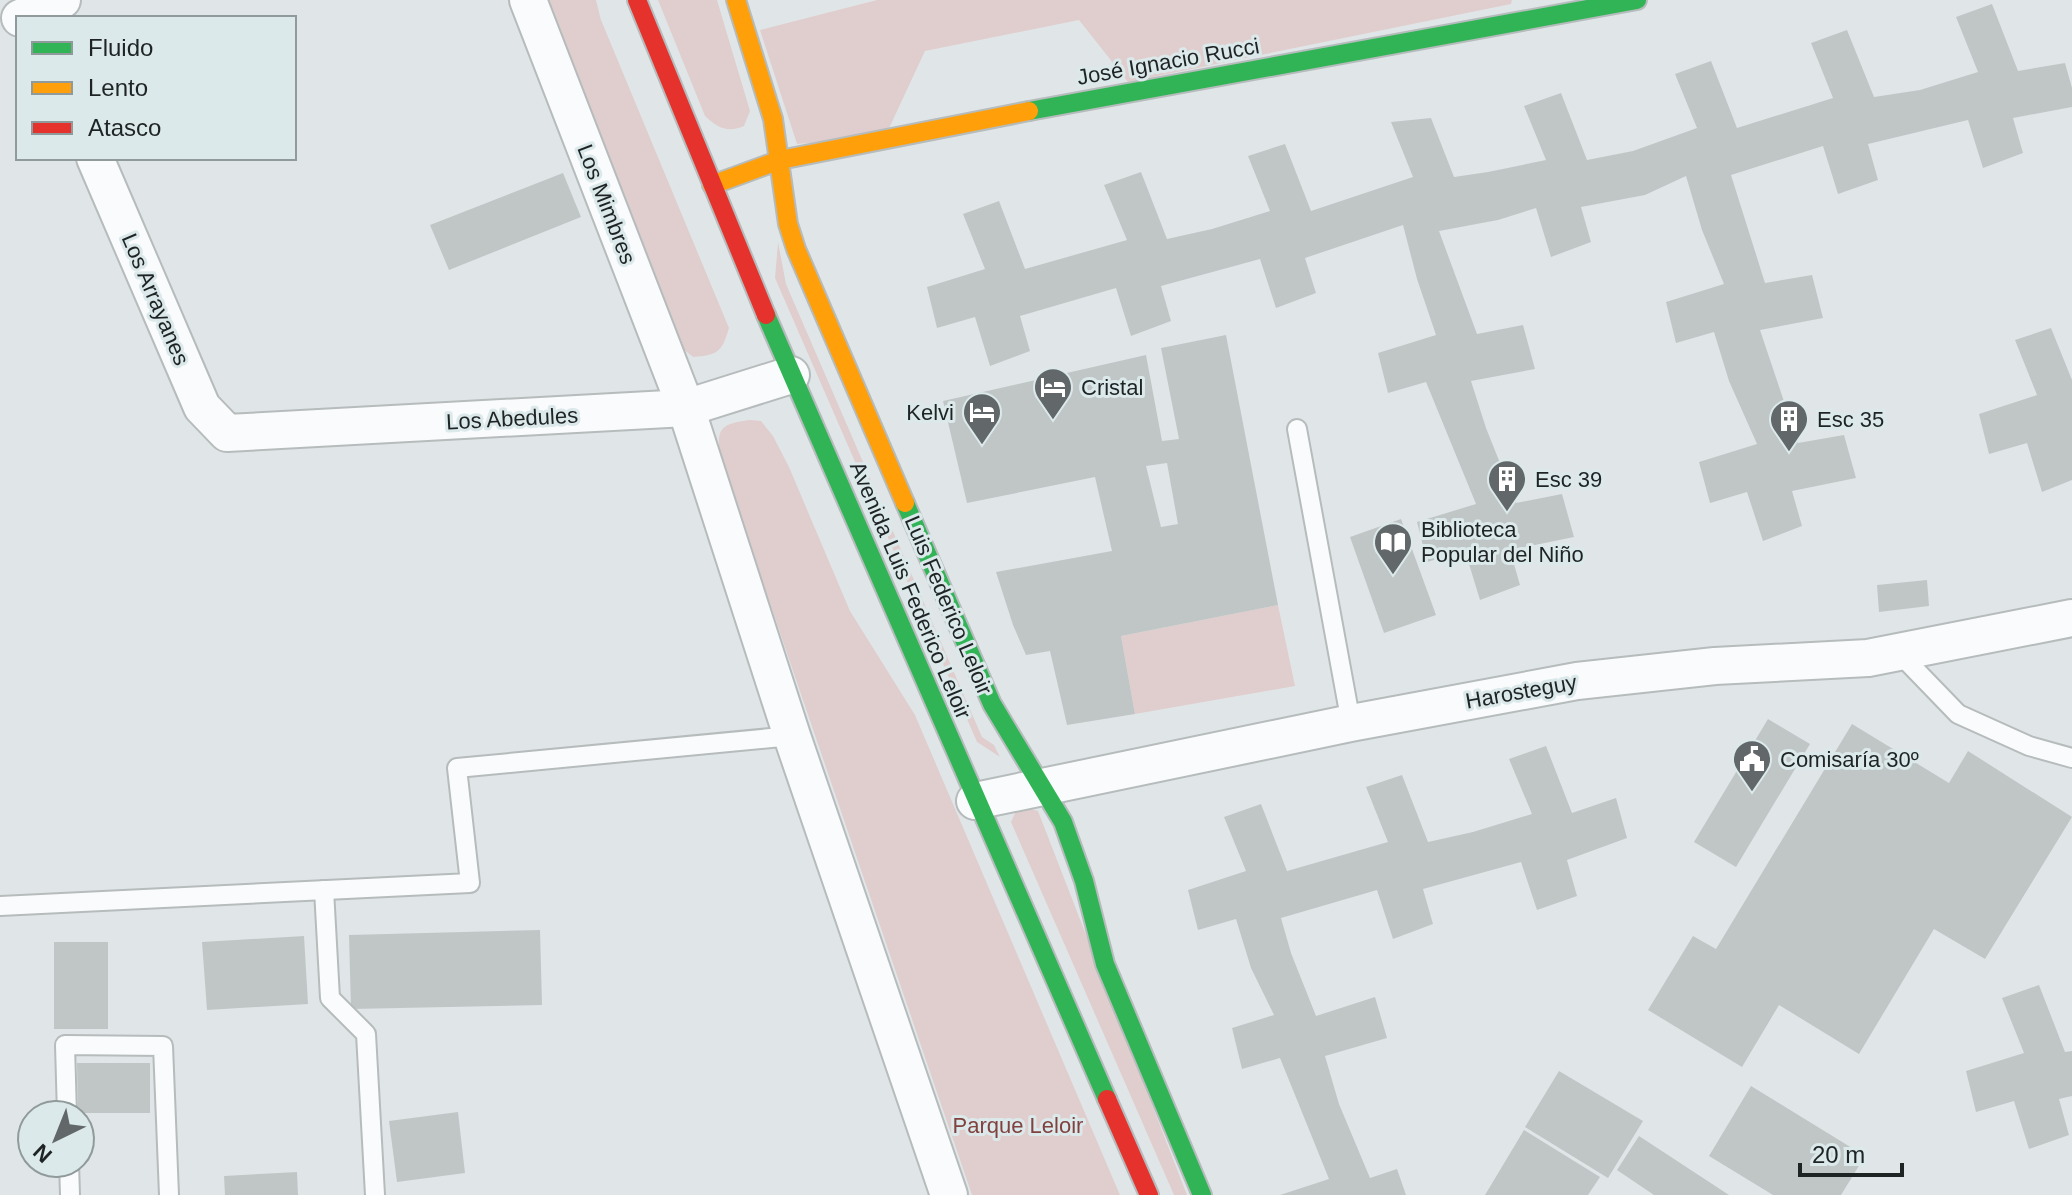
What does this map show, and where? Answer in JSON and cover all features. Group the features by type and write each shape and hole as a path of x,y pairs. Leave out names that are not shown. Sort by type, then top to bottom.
{"street":[{"name":"Los Mimbres","path":"528,0 686,408"},
{"name":"Avenida Luis Federico Leloir","path":"637,0 791,375 1149,1195"},
{"name":"Luis Federico Leloir","path":"736,0 773,119 788,224 796,249 992,704 1063,822 1084,881 1105,964 1202,1195"},
{"name":"José Ignacio Rucci","path":"712,185 780,160 1542,9 1637,0"},
{"name":"Los Arrayanes","path":"96,160 202,407 227,433"},
{"name":"Los Abedules","path":"227,433 686,408 791,375"},
{"path":"686,408 792,736 949,1195"},
{"name":"Harosteguy","path":"975,801 1351,723 1577,681 1715,666 1900,654 2072,618"}],"lane":[{"path":"1297,429 1351,723"},
{"path":"1900,654 1958,714 2029,746 2072,758"},
{"path":"0,906 470,883 457,768 792,736"},
{"path":"324,890 330,998 366,1034 375,1195"},
{"path":"67,1099 65,1045 163,1046 169,1195"}],"green space":[{"path":"536,0 596,0 601,20 729,328 718,351 693,357 677,344"},
{"path":"658,0 717,0 750,111 744,126 723,128 705,116"},
{"path":"877,0 1512,0 1511,4 1128,82 1079,20 925,51 885,137 797,144 760,30"},
{"path":"778,242 786,284 982,737 994,745 1000,757 977,742 775,278"},
{"name":"Parque Leloir","path":"761,421 773,436 850,611 915,715 1120,1195 972,1195 721,460 719,442 722,430 731,424"},
{"path":"1278,605 1295,686 1135,714 1121,636"},
{"path":"1025,807 1038,811 1187,1195 1174,1195 1011,822 1016,811"}],"building":[{"path":"1992,4 2018,71 2065,63 2072,88 2072,107 2013,118 2023,153 1983,168 1968,120 1868,144 1878,180 1838,194 1823,146 1731,175 1765,283 1812,275 1823,318 1760,330 1798,443 1844,435 1856,478 1792,491 1802,526 1763,541 1747,492 1710,503 1699,462 1757,444 1729,381 1714,332 1676,343 1666,302 1724,284 1702,230 1686,176 1645,195 1581,207 1591,242 1551,257 1536,208 1498,220 1439,231 1477,334 1523,325 1535,369 1471,381 1516,503 1562,494 1574,537 1510,550 1520,585 1480,600 1465,551 1427,562 1417,522 1476,504 1426,382 1388,393 1378,353 1436,335 1403,225 1305,258 1316,293 1276,308 1260,259 1161,286 1171,321 1131,336 1116,288 1020,316 1030,351 990,366 975,317 937,328 927,287 985,269 963,214 999,201 1025,269 1127,240 1104,185 1141,172 1167,239 1270,211 1248,156 1285,144 1311,211 1413,177 1391,122 1431,118 1454,177 1488,172 1546,160 1524,106 1561,93 1587,160 1633,151 1697,128 1675,74 1711,61 1737,128 1833,98 1811,43 1847,30 1874,97 1920,90 1978,72 1956,17"},
{"path":"563,173 581,217 449,270 430,225"},
{"path":"2051,328 2072,380 2072,480 2042,492 2027,443 1989,454 1979,414 2037,395 2015,340"},
{"path":"1226,335 1278,605 1121,636 1135,714 1067,725 1050,651 1026,655 996,572 1112,551 1095,477 967,503 943,401 1146,355 1162,441 1179,439 1161,348","holes":["1167,463 1178,524 1161,527 1146,466"]},
{"name":"Biblioteca Popular del Niño","path":"1401,519 1436,615 1384,633 1350,537"},
{"path":"1927,580 1929,606 1879,612 1877,585"},
{"name":"Comisaría 30º","path":"1768,719 1810,744 1736,867 1694,842"},
{"path":"1852,724 1949,783 1968,751 2072,817 1985,959 1934,929 1859,1054 1779,1005 1742,1067 1648,1010 1693,936 1716,949"},
{"path":"1546,746 1572,813 1616,798 1627,838 1567,860 1577,896 1537,910 1521,862 1423,889 1433,924 1393,939 1377,890 1281,918 1316,1016 1375,997 1387,1038 1325,1056 1339,1104 1370,1178 1397,1169 1406,1195 1280,1195 1329,1179 1280,1058 1242,1069 1232,1028 1274,1015 1251,968 1236,919 1198,930 1188,890 1246,871 1224,817 1261,804 1287,871 1388,842 1366,787 1402,775 1428,842 1532,814 1509,759"},
{"path":"540,930 542,1005 351,1009 349,935"},
{"path":"304,936 308,1004 207,1010 202,942"},
{"path":"54,942 108,942 108,1029 54,1029"},
{"path":"2039,985 2065,1052 2072,1051 2072,1096 2059,1099 2069,1135 2029,1149 2014,1101 1976,1112 1966,1071 2024,1053 2002,998"},
{"path":"77,1063 150,1063 150,1113 96,1113 96,1099 78,1099"},
{"path":"1559,1071 1643,1121 1608,1178 1525,1127"},
{"path":"1751,1086 1865,1156 1841,1195 1773,1195 1709,1156"},
{"path":"458,1112 465,1173 397,1182 389,1121"},
{"path":"1524,1130 1600,1177 1588,1195 1485,1195"},
{"path":"1639,1136 1729,1195 1654,1195 1617,1170"},
{"path":"297,1172 298,1195 225,1195 224,1176"}],"traffic: fast":[{"path":"1029,111 1637,0"},
{"path":"766,315 1107,1099"},
{"path":"905,503 992,704 1063,822 1084,881 1105,964 1202,1195"}],"traffic: slow":[{"path":"736,0 773,119 788,224 796,249 905,503"},
{"path":"712,185 780,160 1029,111"}],"traffic: jam":[{"path":"637,0 766,315"},
{"path":"1107,1099 1149,1195"}],"place":[{"name":"Cristal","path":"1053,421"},
{"name":"Kelvi","path":"982,446"},
{"name":"Esc 35","path":"1789,453"},
{"name":"Esc 39","path":"1507,513"},
{"name":"Biblioteca Popular del Niño","path":"1393,576"},
{"name":"Comisaría 30º","path":"1752,793"}]}
